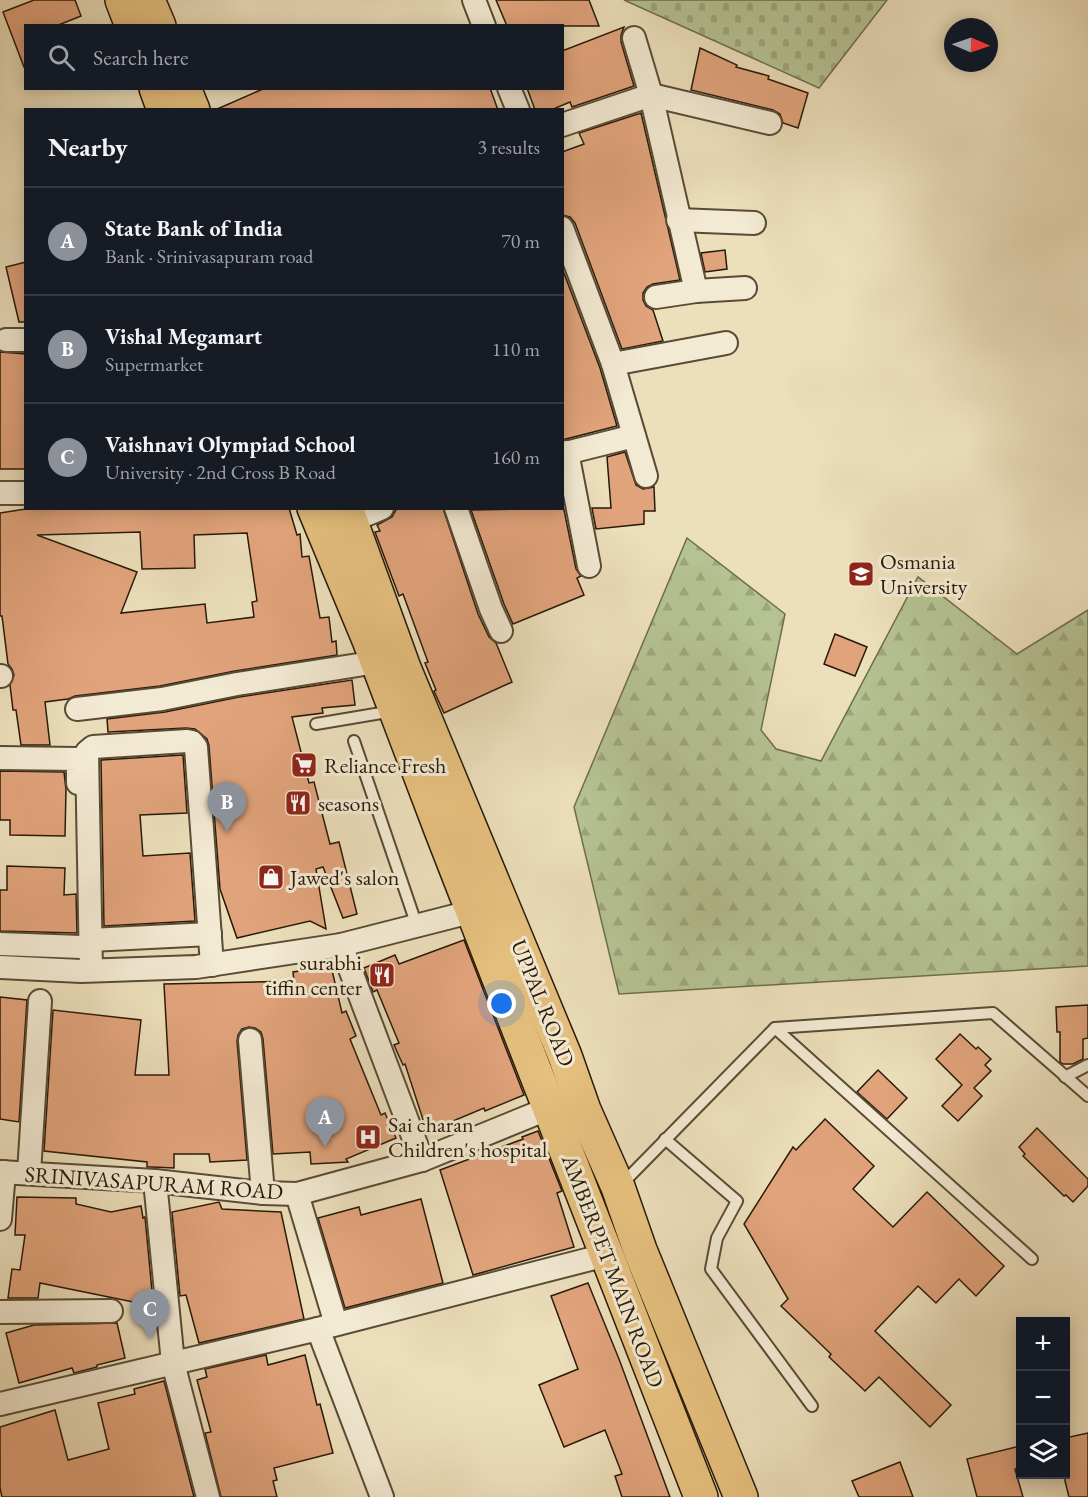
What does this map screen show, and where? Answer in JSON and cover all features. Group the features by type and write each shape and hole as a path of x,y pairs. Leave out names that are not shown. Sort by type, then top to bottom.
{"highway":[{"path":"122,0 131,24"},
{"path":"148,0 158,24"},
{"path":"157,90 163,108"},
{"path":"185,90 192,108"},
{"name":"AMBERPET MAIN ROAD","path":"315,510 396,711 488,908 550,1108 701,1497"},
{"name":"UPPAL ROAD","path":"348,515 488,908 579,1095 741,1497"}],"street":[{"path":"474,0 483,24"},
{"path":"634,39 651,95 696,291"},
{"path":"511,90 517,108"},
{"path":"564,124 651,95 770,123"},
{"path":"678,220 754,223"},
{"path":"564,233 613,364 646,476"},
{"path":"656,297 696,291 745,288"},
{"path":"613,364 726,343"},
{"path":"589,566 565,453 634,436"},
{"path":"0,493 24,493"},
{"path":"348,515 372,510"},
{"path":"457,510 491,609 501,631"},
{"path":"77,709 162,699 237,684 377,662"},
{"path":"86,970 87,752 93,747 187,741 192,742 196,747 212,964"},
{"path":"0,758 78,759 86,944"},
{"path":"0,967 86,970 196,967 341,945 488,908"},
{"path":"0,944 86,944 210,934"},
{"path":"341,945 422,1160"},
{"path":"29,1173 40,1001"},
{"path":"250,1040 263,1193"},
{"name":"SRINIVASAPURAM ROAD","path":"2,1172 155,1181 263,1193 297,1194 422,1160 579,1095"},
{"path":"0,1219 2,1172"},
{"path":"155,1181 173,1363 208,1497"},
{"path":"297,1194 327,1327 382,1497"},
{"path":"0,1404 445,1298 606,1255"},
{"path":"0,1312 111,1311"}],"lane":[{"path":"316,724 396,711"},
{"path":"354,741 415,914 417,927"},
{"path":"618,1187 775,1028 993,1013 1088,1096"},
{"path":"775,1028 1032,1259"},
{"path":"1065,1077 1088,1065"},
{"path":"665,1139 737,1201 717,1238 711,1269 812,1406"}],"green space":[{"path":"624,0 887,0 819,88"},
{"path":"687,538 785,614 761,730 776,749 821,761 918,577 1017,654 1088,610 1088,966 619,994 574,807"}],"building":[{"path":"34,0 75,0 81,16 61,24 24,24 24,67 3,12"},
{"path":"496,0 589,0 599,26 564,26 564,24 506,24"},
{"path":"624,27 621,42 634,86 572,107 570,102 556,108 534,108 528,90 564,90 564,50"},
{"path":"700,48 737,65 736,67 769,76 768,79 808,93 798,128 783,123 780,114 773,110 691,90"},
{"path":"260,90 491,90 497,108 220,108"},
{"path":"641,113 680,280 653,284 643,293 646,306 653,310 663,341 622,349 575,223 570,217 564,216 564,151 584,144 579,133"},
{"path":"725,250 727,269 705,272 701,253"},
{"path":"24,262 24,322 19,322 6,267"},
{"path":"564,273 600,368 617,426 564,439"},
{"path":"0,352 24,354 24,469 0,469"},
{"path":"625,452 636,485 643,489 654,487 655,511 644,511 644,524 596,529 592,508 611,508 607,457"},
{"path":"24,509 290,510 297,535 300,534 302,557 309,556 320,618 329,617 332,642 336,641 337,655 235,671 160,686 75,696 45,702 50,745 21,745 10,685 14,675 8,664 2,616 0,616 0,513","holes":["140,532 142,569 195,568 194,535 247,533 257,601 252,602 254,617 207,623 205,604 121,613 137,572 37,535"]},
{"path":"396,510 444,510 478,614 489,637 496,643 512,682 444,713 434,691 436,690 425,663 428,662 403,594 399,596 375,532 380,531 377,525 392,517"},
{"path":"471,510 564,510 576,569 581,576 577,578 584,595 513,624"},
{"path":"835,634 867,647 855,676 824,664"},
{"path":"352,680 355,705 322,708 323,713 292,717 309,783 314,782 330,844 339,842 357,914 343,918 323,867 316,869 326,929 310,921 237,938 220,889 207,739 195,729 186,728 108,732 107,719 165,712 239,697"},
{"path":"183,755 187,813 140,815 143,856 190,853 195,921 104,926 101,760"},
{"path":"0,771 64,772 65,836 10,835 10,820 0,820"},
{"path":"7,866 65,868 64,895 76,894 77,933 0,931 0,890 7,890"},
{"path":"464,940 524,1095 485,1111 484,1108 427,1132 405,1064 403,1065 394,1045 399,1043 377,990 373,992 364,968 395,955 399,964"},
{"path":"331,966 342,1013 346,1011 356,1036 350,1039 381,1115 385,1113 396,1138 346,1159 348,1162 311,1164 310,1152 273,1154 263,1039 261,1032 249,1027 242,1029 237,1041 247,1160 210,1162 209,1154 174,1154 174,1168 147,1167 147,1162 44,1151 53,1010 141,1020 135,1075 169,1075 164,984 294,981 293,972"},
{"path":"0,997 27,1000 19,1122 0,1119"},
{"path":"1088,1005 1088,1038 1083,1039 1083,1059 1073,1064 1063,1064 1060,1062 1060,1032 1057,1032 1056,1007"},
{"path":"960,1034 991,1059 985,1065 991,1071 974,1088 982,1096 958,1121 942,1106 962,1085 936,1059"},
{"path":"878,1070 907,1098 887,1119 857,1092"},
{"path":"825,1119 874,1166 853,1189 893,1227 927,1192 1004,1266 976,1296 959,1279 936,1303 918,1286 875,1331 951,1405 930,1427 879,1377 865,1391 829,1357 831,1354 781,1306 788,1299 744,1224 793,1147 796,1150"},
{"path":"1037,1128 1088,1179 1088,1186 1073,1202 1023,1156 1025,1154 1019,1147"},
{"path":"538,1131 562,1191 557,1193 574,1247 473,1275 440,1170 523,1139 522,1137"},
{"path":"17,1197 76,1198 76,1204 111,1212 141,1206 143,1218 145,1217 153,1302 143,1304 40,1283 38,1298 8,1298 12,1269 20,1270 25,1235 15,1235"},
{"path":"421,1199 443,1283 345,1308 318,1218 359,1207 361,1215"},
{"path":"219,1202 222,1209 281,1212 304,1319 199,1343 186,1295 180,1296 172,1212"},
{"path":"588,1283 670,1497 622,1497 615,1476 622,1474 605,1430 564,1447 539,1385 578,1369 551,1296"},
{"path":"117,1323 125,1358 74,1373 72,1368 19,1383 6,1333 34,1325"},
{"path":"266,1355 268,1365 305,1355 317,1405 320,1404 333,1453 274,1468 277,1480 273,1481 277,1497 221,1497 205,1433 211,1432 197,1380 207,1377 205,1369"},
{"path":"164,1381 194,1497 2,1497 0,1427 55,1410 68,1460 109,1449 98,1403 135,1394 134,1389"},
{"path":"1088,1433 1088,1497 1069,1497 1065,1479 1070,1479 1070,1437"},
{"path":"1016,1447 1016,1479 1023,1497 977,1497 967,1459"},
{"path":"900,1462 913,1497 859,1497 852,1481"}],"place":[{"name":"Osmania University","path":"861,574"},
{"name":"Reliance Fresh","path":"304,765"},
{"name":"seasons","path":"298,803"},
{"name":"Vishal Megamart","path":"227,832"},
{"name":"Jawed's salon","path":"271,877"},
{"name":"surabhi tiffin center","path":"382,975"},
{"name":"Sai charan Children's hospital","path":"368,1137"},
{"name":"State Bank of India","path":"325,1147"},
{"name":"Vaishnavi Olympiad School","path":"150,1339"}]}
